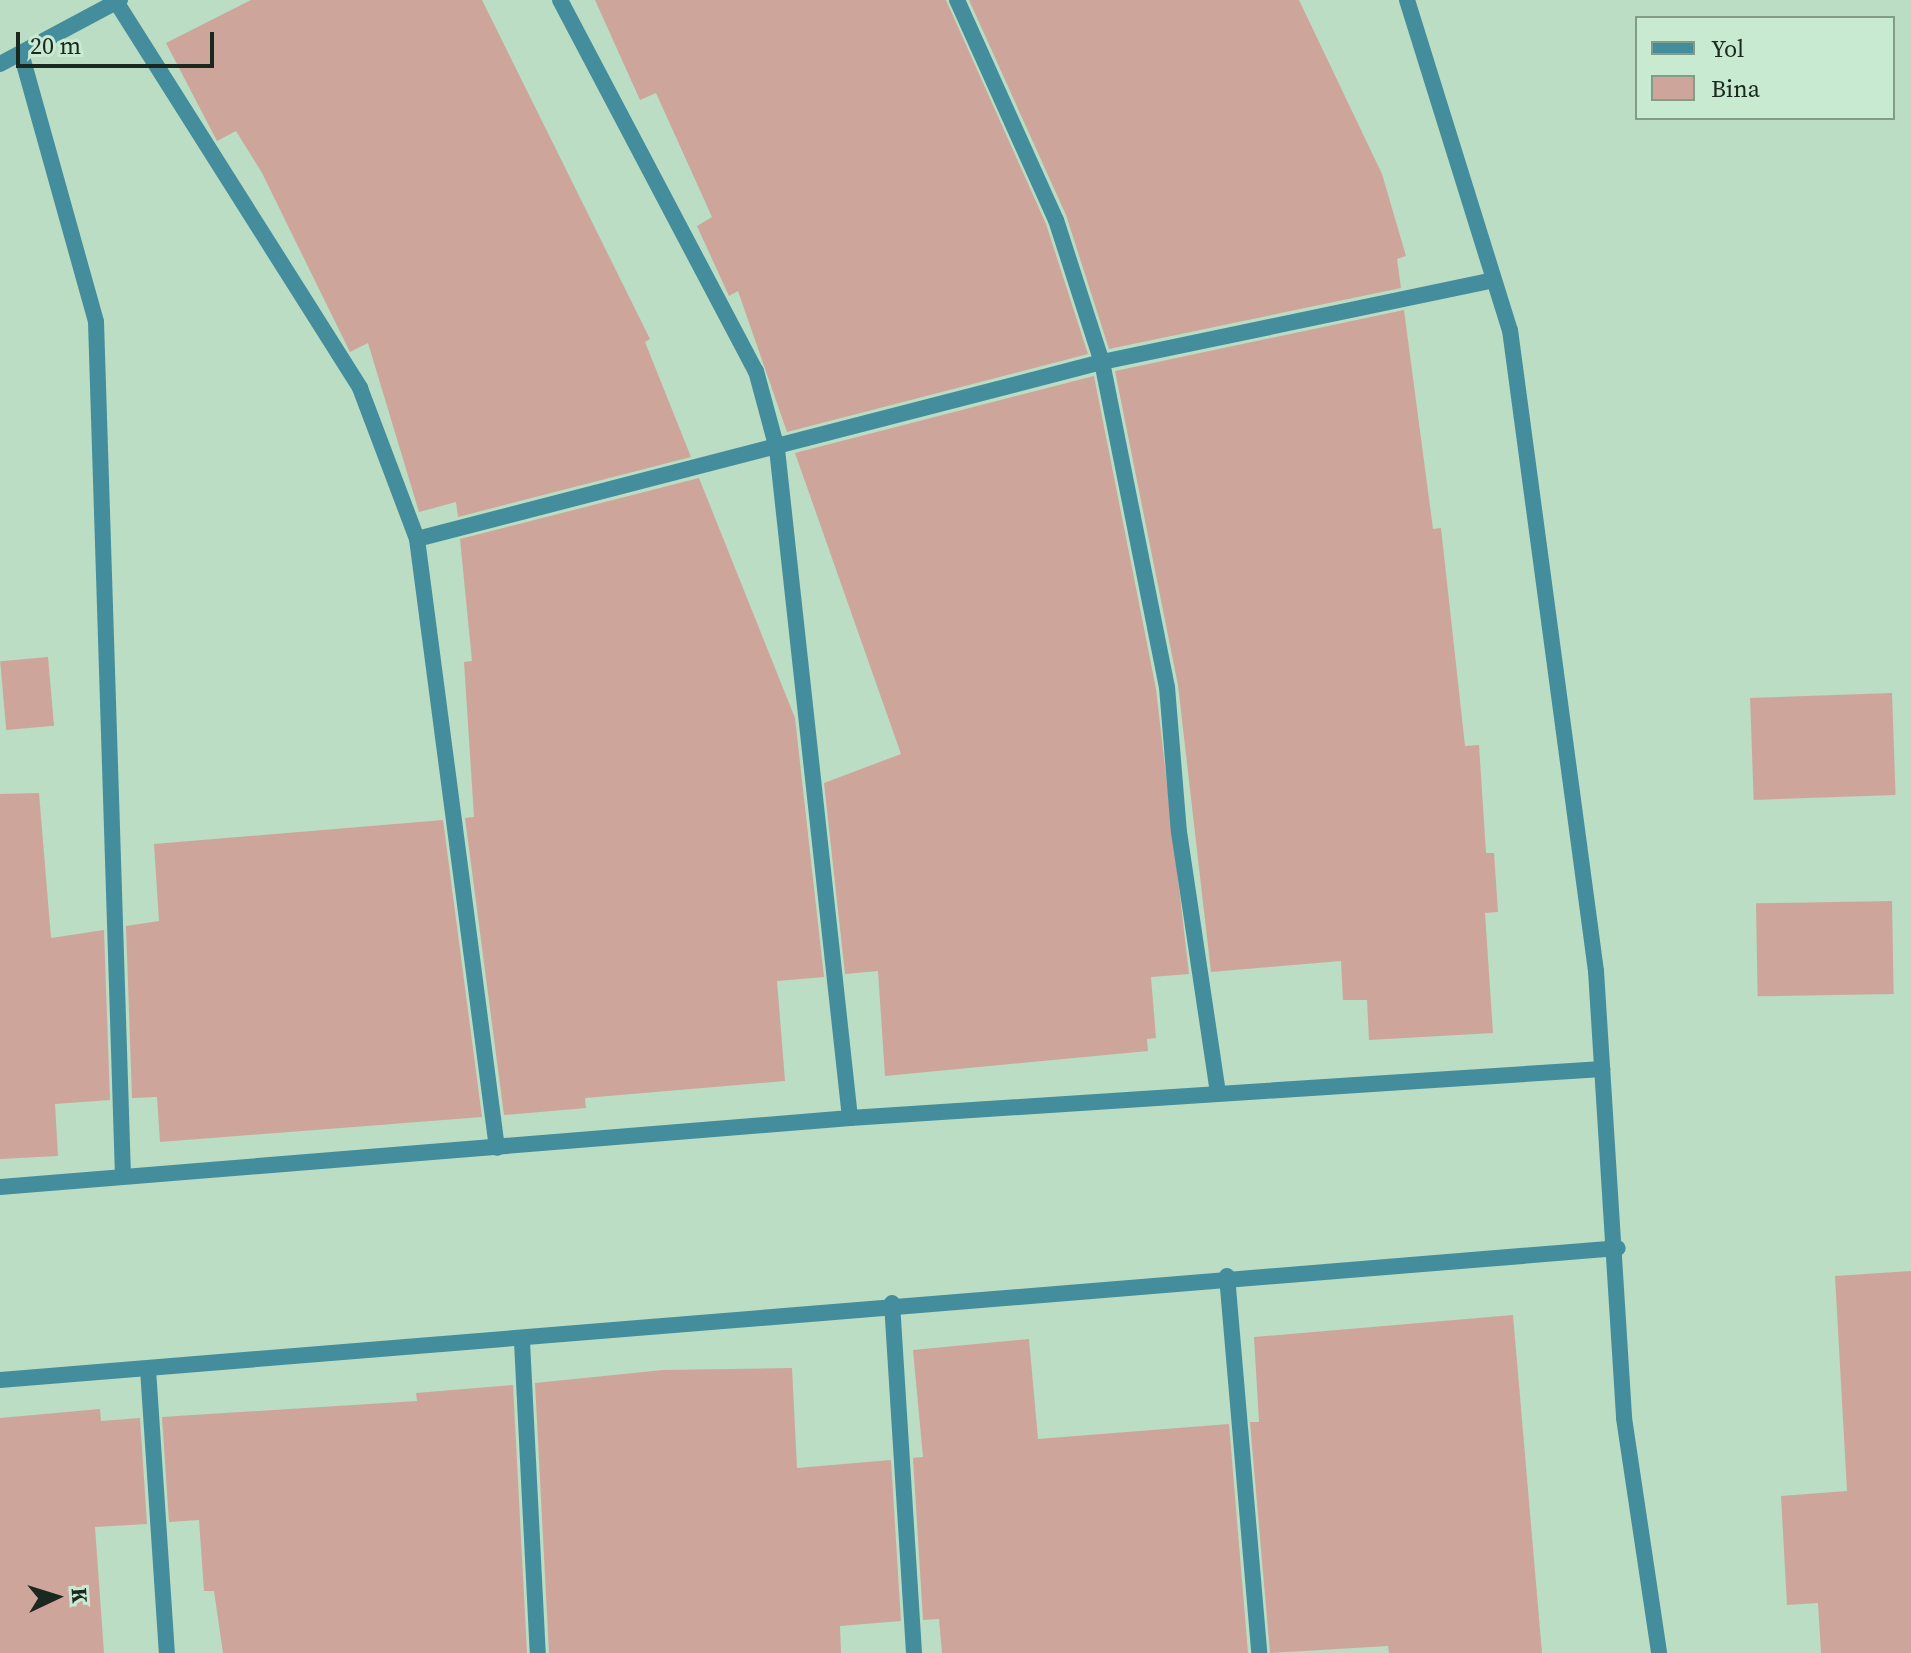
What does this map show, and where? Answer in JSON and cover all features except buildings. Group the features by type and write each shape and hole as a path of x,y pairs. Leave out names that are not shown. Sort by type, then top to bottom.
{"street":[{"path":"560,0 756,371 777,449 850,1118"},
{"path":"957,0 1056,220 1102,362 1167,687 1179,832 1218,1092"},
{"path":"1407,0 1510,330 1549,606 1602,1069 1618,1248 1624,1418 1659,1653"},
{"path":"0,64 117,1 360,388 417,539 497,1148"},
{"path":"21,53 96,322 123,1177"},
{"path":"417,539 777,449 1102,362 1494,280"},
{"path":"0,1187 850,1118 1602,1069"},
{"path":"0,1380 522,1342 892,1303 1618,1248"},
{"path":"1227,1276 1259,1653"},
{"path":"892,1303 914,1653"},
{"path":"522,1342 538,1653"},
{"path":"148,1369 167,1653"}]}
